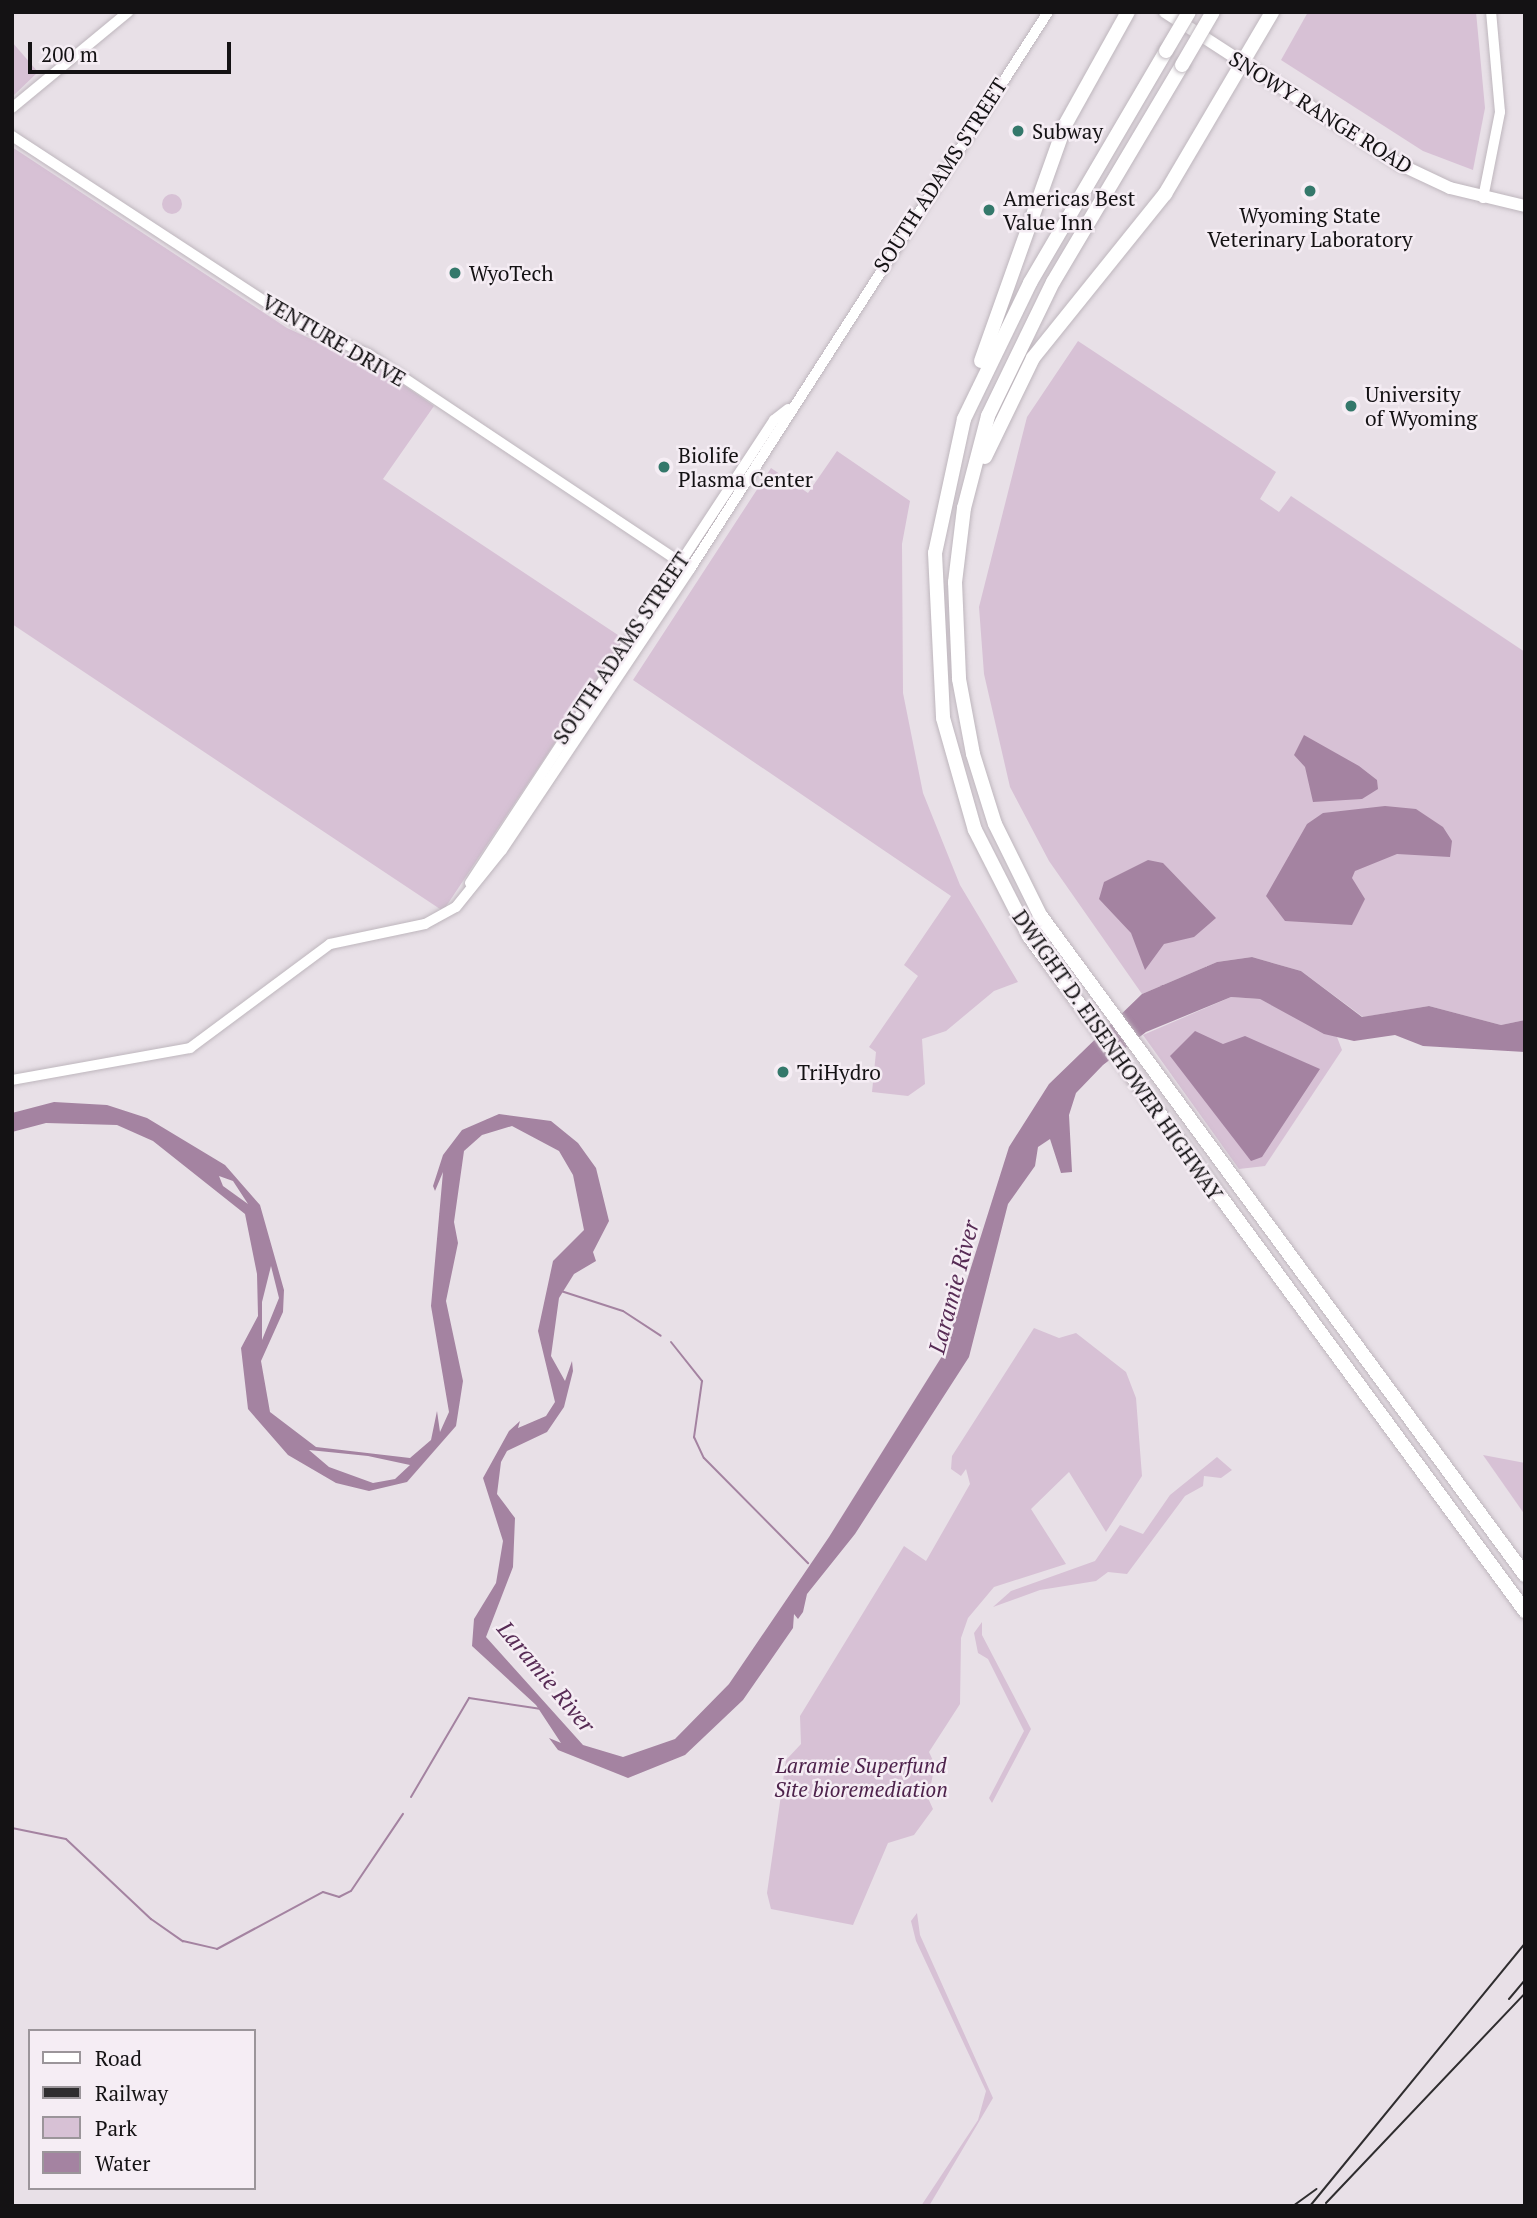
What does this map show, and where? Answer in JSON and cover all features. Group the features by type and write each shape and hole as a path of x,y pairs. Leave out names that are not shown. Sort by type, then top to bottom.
{"highway":[{"path":"964,419 1065,125 1128,12"},
{"name":"DWIGHT D. EISENHOWER HIGHWAY","path":"1189,12 1030,283 964,419 935,553 943,718 956,776 998,882 1131,1079 1525,1611"},
{"name":"DWIGHT D. EISENHOWER HIGHWAY","path":"1213,12 1053,282 988,416 959,534 959,679 982,791 1013,867 1107,1011 1525,1575"},
{"path":"959,679 969,514 1008,401 1049,334 1165,194 1244,65 1272,12"}],"main road":[{"name":"SNOWY RANGE ROAD","path":"1165,12 1399,164 1483,198 1525,206"}],"street":[{"path":"12,108 128,12"},
{"name":"SOUTH ADAMS STREET","path":"12,1080 190,1048 330,944 437,920 466,895 690,569 783,428 788,410 1048,12"},
{"path":"1483,198 1500,112 1491,12"},
{"name":"VENTURE DRIVE","path":"12,136 299,324 368,354 690,569"},
{"name":"SOUTH ADAMS STREET","path":"466,895 496,836 774,420 788,410"}],"green space":[{"path":"1308,12 1476,12 1485,108 1473,170 1423,151 1281,60"},
{"path":"12,42 38,72 12,97"},
{"path":"12,147 287,328 386,373 434,406 383,479 624,639 443,911 12,624"},
{"path":"172,194 179,197 182,204 179,211 172,214 165,211 162,204 165,197"},
{"path":"1078,341 1276,472 1260,499 1279,512 1291,496 1525,652 1525,1020 1501,1025 1429,1006 1363,1017 1301,971 1252,957 1217,962 1142,994 1049,861 1010,787 984,674 979,607 1027,417"},
{"path":"837,451 910,501 902,544 903,693 923,793 960,885 1018,982 994,991 946,1031 922,1039 925,1084 908,1096 872,1092 876,1052 869,1047 918,976 904,965 951,896 633,680 771,468 808,493"},
{"path":"1231,997 1260,999 1337,1037 1342,1050 1265,1166 1239,1169 1143,1035"},
{"name":"Laramie Superfund Site bioremediation","path":"1034,1328 1059,1338 1076,1333 1126,1372 1136,1398 1142,1476 1106,1532 1069,1472 1031,1509 1066,1564 994,1587 968,1618 961,1638 960,1704 929,1752 935,1765 928,1798 933,1809 914,1835 888,1843 853,1925 771,1909 767,1893 786,1760 801,1744 800,1716 904,1546 926,1561 970,1484 966,1469 961,1476 951,1469 952,1456"},
{"path":"1483,1455 1525,1463 1525,1515"},
{"path":"1217,1457 1232,1470 1221,1478 1204,1476 1203,1486 1185,1496 1127,1574 1108,1572 1096,1581 1040,1590 993,1607 1011,1591 1095,1561 1120,1525 1143,1534 1170,1495"},
{"path":"982,1622 982,1635 1031,1729 992,1803 989,1798 1024,1731 988,1659 978,1653 974,1633"},
{"path":"917,1913 920,1935 993,2098 929,2206 921,2206 978,2120 986,2091 916,1941 911,1921"}],"water":[{"path":"1304,735 1359,766 1377,780 1378,789 1362,799 1313,802 1305,767 1294,755"},
{"path":"1385,806 1416,809 1443,827 1452,841 1450,857 1397,854 1355,871 1352,878 1365,899 1352,925 1285,921 1266,896 1307,824 1323,813"},
{"path":"1148,860 1163,863 1216,918 1194,937 1164,944 1145,970 1131,933 1099,899 1104,882"},
{"path":"1252,957 1301,971 1362,1017 1429,1006 1501,1025 1525,1020 1525,1052 1423,1046 1395,1035 1354,1041 1324,1034 1260,999 1231,997 1146,1032 1103,1065 1076,1093 1069,1115 1072,1172 1061,1173 1050,1139 1038,1147 1035,1166 1008,1204 969,1357 855,1534 807,1594 803,1612 798,1619 794,1614 793,1628 743,1700 685,1755 628,1778 558,1750 549,1738 561,1743 536,1705 472,1646 474,1619 496,1583 503,1541 483,1478 509,1431 520,1421 518,1428 546,1416 555,1402 538,1331 553,1261 584,1230 573,1175 559,1151 512,1126 482,1135 464,1151 454,1222 458,1243 446,1301 463,1381 456,1426 407,1482 369,1491 336,1483 288,1455 248,1409 241,1348 258,1316 257,1274 245,1214 153,1141 117,1125 46,1123 12,1132 12,1113 54,1102 107,1105 147,1118 225,1165 260,1205 284,1290 283,1312 261,1361 270,1412 316,1447 410,1458 431,1440 437,1411 440,1432 449,1412 431,1306 443,1172 435,1191 433,1186 443,1155 462,1130 499,1114 551,1121 578,1143 596,1168 609,1221 593,1252 596,1261 574,1274 559,1298 551,1356 565,1381 572,1361 573,1371 564,1407 547,1432 507,1451 501,1462 497,1494 515,1518 513,1567 486,1637 583,1745 623,1757 675,1739 729,1684 829,1537 944,1353 1009,1147 1049,1084 1142,994 1217,962","holes":["219,1176 233,1181 248,1204 223,1186","271,1266 279,1298 262,1340 262,1302","309,1450 368,1456 410,1465 395,1479 373,1483 329,1467"]},
{"path":"1195,1031 1223,1044 1245,1036 1320,1069 1262,1157 1251,1161 1170,1056"}],"waterway":[{"path":"561,1291 623,1311 661,1336"},
{"path":"671,1342 702,1381 694,1437 704,1458 808,1563"},
{"name":"Laramie River","path":"411,1797 469,1698 541,1709"},
{"path":"12,1828 66,1839 151,1919 183,1941 217,1949 323,1892 339,1897 351,1891 403,1814"}],"railway":[{"path":"1310,2206 1525,1943"},
{"path":"1509,1999 1525,1980"},
{"path":"1326,2203 1525,1993"},
{"path":"1293,2206 1316,2189"}],"place":[{"name":"Subway","path":"1018,131"},
{"name":"Wyoming State Veterinary Laboratory","path":"1310,191"},
{"name":"Americas Best Value Inn","path":"989,210"},
{"name":"WyoTech","path":"455,273"},
{"name":"University of Wyoming","path":"1351,406"},
{"name":"Biolife Plasma Center","path":"664,467"},
{"name":"TriHydro","path":"783,1072"}]}
